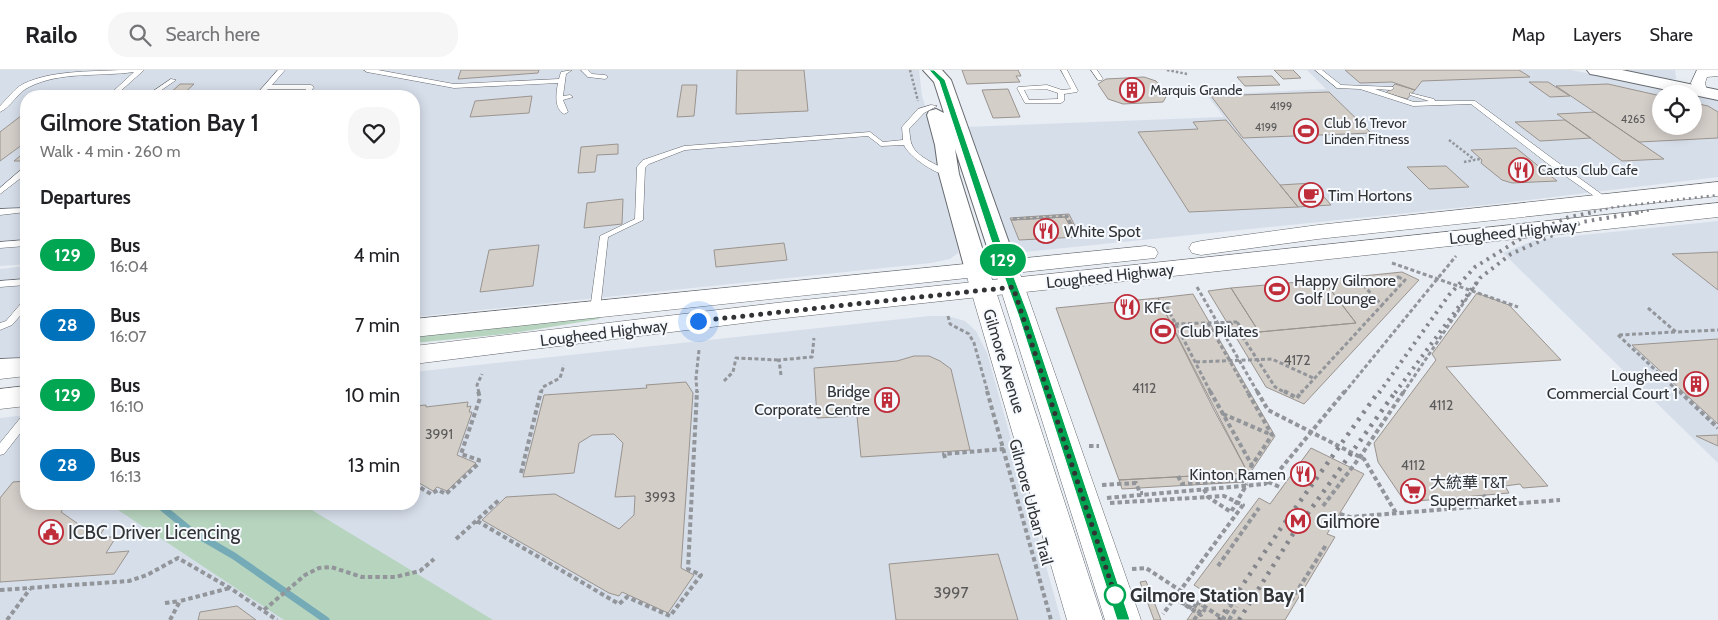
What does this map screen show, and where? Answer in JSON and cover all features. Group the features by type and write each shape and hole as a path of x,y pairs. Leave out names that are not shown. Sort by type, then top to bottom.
{"main road":[{"name":"Lougheed Highway","path":"1009,277 1327,231 1718,189"},
{"name":"Lougheed Highway","path":"420,327 595,310 979,280 1718,210"},
{"name":"Gilmore Avenue","path":"1009,277 1123,620"},
{"name":"Lougheed Highway","path":"420,354 786,310 979,280"},
{"name":"Gilmore Avenue","path":"979,280 1085,620"},
{"path":"0,369 20,367"},
{"path":"0,399 20,397"}],"street":[{"name":"Gilmore Avenue","path":"979,280 949,174 945,146 933,106 928,81 931,70 942,80 1009,277"},
{"path":"1596,70 1670,85"},
{"path":"1698,85 1698,78 1704,72 1718,72"},
{"path":"1702,91 1718,95"}],"lane":[{"path":"21,90 46,74 119,73 137,70"},
{"path":"118,90 141,70"},
{"path":"264,90 282,70"},
{"path":"367,70 454,86 562,81"},
{"path":"564,112 559,99 564,73 569,70"},
{"path":"584,70 590,76 605,77"},
{"path":"1061,92 1061,101 1027,102 1020,88 1047,87 1061,92 1075,91 1064,70"},
{"path":"1094,70 1100,79"},
{"path":"1318,70 1338,88 1384,86 1391,88"},
{"path":"1047,87 1045,81 1048,78"},
{"path":"158,90 173,80"},
{"path":"267,87 311,87 309,90"},
{"path":"1361,87 1413,104 1473,102 1550,161 1607,200"},
{"path":"0,110 20,91"},
{"path":"1412,94 1445,103"},
{"path":"559,99 570,97"},
{"path":"933,106 921,111 905,129 909,148 920,157 949,174"},
{"path":"595,310 604,236 639,220 641,167 646,162 684,148 870,134 881,144 908,142"},
{"path":"1,193 20,178"},
{"path":"0,212 20,210"},
{"path":"0,245 20,243"},
{"path":"0,284 20,282"},
{"path":"0,327 9,323 20,310"},
{"path":"0,451 20,426"}],"path":[{"path":"1167,70 1187,74"},
{"path":"1449,140 1475,160"},
{"path":"1464,162 1480,159"},
{"path":"1013,219 1067,216 1071,224"},
{"path":"1102,485 1136,483 1140,493 1265,484 1312,431 1456,256"},
{"path":"1392,263 1518,307"},
{"path":"1230,322 1238,335 1244,338 1274,387 1297,398 1312,378 1382,305 1405,280 1398,277 1360,282 1382,305"},
{"path":"1323,506 1360,457 1479,280"},
{"path":"1197,287 1268,410 1364,459 1396,513"},
{"path":"1167,307 1222,413 1253,467"},
{"path":"1648,308 1676,332"},
{"name":"Gilmore Urban Trail","path":"948,316 950,324 969,334 974,343 1051,620"},
{"path":"1176,324 1238,322 1246,335 1244,338"},
{"path":"1208,323 1272,436"},
{"path":"1718,330 1618,335 1718,428"},
{"path":"724,381 733,372 736,358 779,360 812,357 814,338"},
{"path":"477,521 619,604 627,597 670,616 701,575 688,569 697,396 696,378 699,350"},
{"path":"1196,362 1272,359 1312,378"},
{"path":"779,360 781,375"},
{"path":"521,473 540,394 543,387 560,378 564,365"},
{"path":"420,488 431,494 438,490 446,494 478,464 479,460 461,454 480,398 477,385 482,374"},
{"path":"1222,413 1272,436"},
{"path":"1242,480 1253,467 1272,436"},
{"path":"945,458 944,454 1004,449"},
{"path":"1178,476 1182,484 1242,480 1247,484 1232,512 1208,497 1204,489"},
{"path":"1268,482 1282,488"},
{"path":"1163,614 1243,505 1224,496 1108,500 1118,497 1199,489"},
{"path":"1483,495 1491,506"},
{"path":"456,539 499,500"},
{"path":"1340,514 1350,517 1560,500"},
{"path":"1218,566 1259,508"},
{"path":"1287,607 1326,545"},
{"path":"0,590 129,581 147,575 178,558 265,609 277,620"},
{"path":"265,609 305,575 324,566 362,577 395,577 420,571 434,559"},
{"path":"1129,569 1146,568 1225,620"},
{"path":"8,620 30,588"},
{"path":"165,603 230,588"},
{"path":"1174,598 1201,615 1204,607"},
{"path":"170,620 180,601"},
{"path":"1225,620 1232,604"},
{"path":"1194,620 1204,607"},
{"path":"1225,620 1237,607"}],"shaded area":[{"path":"0,70 919,70 922,96 938,147 940,181 958,248 958,253 950,259 931,263 420,316 420,90 20,90 20,264 0,266"},
{"path":"1307,70 1571,70 1652,86 1652,135 1702,135 1702,96 1718,101 1718,177 1495,204 1023,252 1008,247 966,127 1224,117 1207,95 1326,89"},
{"path":"1618,70 1675,70 1676,79 1667,80"},
{"path":"1718,221 1718,463 1503,253 1535,240"},
{"path":"20,267 20,357 0,359 0,269"},
{"path":"929,316 948,316 965,321 976,331 987,353 1061,620 0,620 0,418 20,416 20,510 420,510 420,371"}],"green space":[{"path":"600,316 599,319 514,333 420,342 420,334"},
{"path":"118,510 312,510 493,620 284,620"}],"building":[{"path":"461,70 539,70 538,73 458,79"},
{"path":"737,70 804,70 808,111 736,114"},
{"path":"962,70 1018,70 1021,76 1016,76 1020,82 967,84"},
{"path":"1274,70 1293,70 1301,78 1283,79"},
{"path":"1345,70 1519,70 1530,77 1422,81 1415,90 1392,82 1360,83"},
{"path":"1272,76 1280,85 1245,86 1237,77"},
{"name":"Marquis Grande","path":"1144,77 1156,81 1167,95 1163,102 1123,104 1108,99 1098,84 1106,79"},
{"path":"1529,82 1548,82 1570,96 1550,97"},
{"path":"180,84 194,84 188,90 174,90"},
{"path":"1395,84 1415,90 1407,99 1386,93"},
{"path":"1608,84 1652,94 1652,135 1702,135 1702,105 1708,106 1718,112 1718,138 1639,142 1556,86"},
{"path":"682,85 697,85 694,116 677,117"},
{"path":"1008,89 1020,117 993,118 982,90"},
{"path":"1329,92 1371,133 1243,138 1211,96"},
{"path":"532,96 529,113 470,117 475,101"},
{"path":"1595,112 1664,159 1622,161 1557,114"},
{"path":"20,117 20,146 0,161 0,132"},
{"path":"1226,120 1298,207 1189,212 1138,132 1198,129 1193,122"},
{"path":"1565,120 1591,138 1540,141 1515,122"},
{"path":"618,144 618,154 597,155 595,172 578,173 581,147"},
{"path":"1516,148 1557,181 1512,183 1502,180 1481,163 1482,160 1471,150"},
{"path":"1446,166 1469,187 1429,189 1407,167"},
{"path":"1312,183 1331,205 1298,207 1280,185"},
{"path":"623,199 622,224 584,228 587,203"},
{"path":"1069,214 1074,224 1069,224 1065,217 1011,220 1010,218"},
{"name":"White Spot","path":"1065,217 1069,224 1074,224 1079,237 1019,240 1011,220"},
{"path":"784,243 787,260 716,267 714,250"},
{"path":"539,245 533,286 480,292 489,250"},
{"path":"1718,252 1718,290 1672,254"},
{"path":"1402,272 1419,280 1304,404 1266,387 1208,291 1231,288 1259,332 1356,323 1323,280"},
{"path":"1323,280 1356,323 1259,332 1231,288"},
{"path":"1477,293 1509,305 1561,360 1446,367 1548,486 1523,488 1520,484 1505,486 1509,493 1405,502 1378,462 1374,443 1436,360 1432,354"},
{"path":"1193,294 1275,436 1244,482 1122,489 1119,480 1248,473 1158,298"},
{"path":"1158,298 1248,473 1119,480 1056,308"},
{"name":"Lougheed Commercial Court 1","path":"1718,339 1718,424 1632,345"},
{"name":"Bridge Corporate Centre","path":"914,356 929,356 951,369 970,450 861,457 857,416 817,418 814,368 897,361"},
{"path":"686,382 693,393 681,568 694,575 668,613 622,592 619,596 609,593 482,520 506,497 555,494 619,529 634,515 635,496 615,497 623,443 614,434 592,435 579,443 574,473 523,477 544,395 647,388 646,385"},
{"path":"468,402 467,407 471,406 469,412 472,412 457,455 476,463 447,491 437,487 433,491 420,483 420,406 426,405 426,407"},
{"path":"1718,435 1718,446 1696,436"},
{"path":"1311,448 1364,474 1327,534 1335,537 1285,620 1187,620 1206,593 1194,585 1259,498 1270,504"},
{"name":"ICBC Driver Licencing","path":"20,481 20,510 62,510 61,512 84,528 105,527 99,537 116,537 106,553 129,551 114,574 0,582 0,498 13,482"},
{"path":"998,554 1018,620 896,620 889,564"},
{"path":"1146,581 1161,620 1154,620 1140,582"},
{"path":"237,606 256,620 198,620 200,612"}],"waterway":[{"path":"165,510 191,531 234,556 326,620"}],"railway":[{"path":"1588,213 1615,207 1718,195"},
{"path":"1635,213 1651,210"},
{"path":"1379,393 1449,295 1475,267 1525,236 1569,217 1594,212"},
{"path":"1395,393 1480,278 1511,254 1582,222 1642,212"},
{"path":"1219,620 1281,528 1379,391"},
{"path":"1239,620 1293,534 1396,391"}],"bus line":[{"name":"129","path":"932,70 942,80 947,94 997,246 1023,314 1070,464 1123,620"}],"place":[{"name":"Marquis Grande","path":"1132,90"},
{"name":"Club 16 Trevor Linden Fitness","path":"1306,131"},
{"name":"Cactus Club Cafe","path":"1521,170"},
{"name":"Tim Hortons","path":"1311,195"},
{"name":"White Spot","path":"1046,231"},
{"name":"Happy Gilmore Golf Lounge","path":"1277,289"},
{"name":"KFC","path":"1127,307"},
{"name":"Club Pilates","path":"1163,331"},
{"name":"Lougheed Commercial Court 1","path":"1696,384"},
{"name":"Bridge Corporate Centre","path":"887,400"},
{"name":"Kinton Ramen","path":"1303,474"},
{"name":"大統華 T&T Supermarket","path":"1413,491"},
{"name":"Gilmore","path":"1298,521"},
{"name":"ICBC Driver Licencing","path":"51,532"},
{"name":"Gilmore Station Bay 1","path":"1115,595"}],"route":[{"path":"698,321 795,309 1013,287 1070,464 1115,595"}]}
